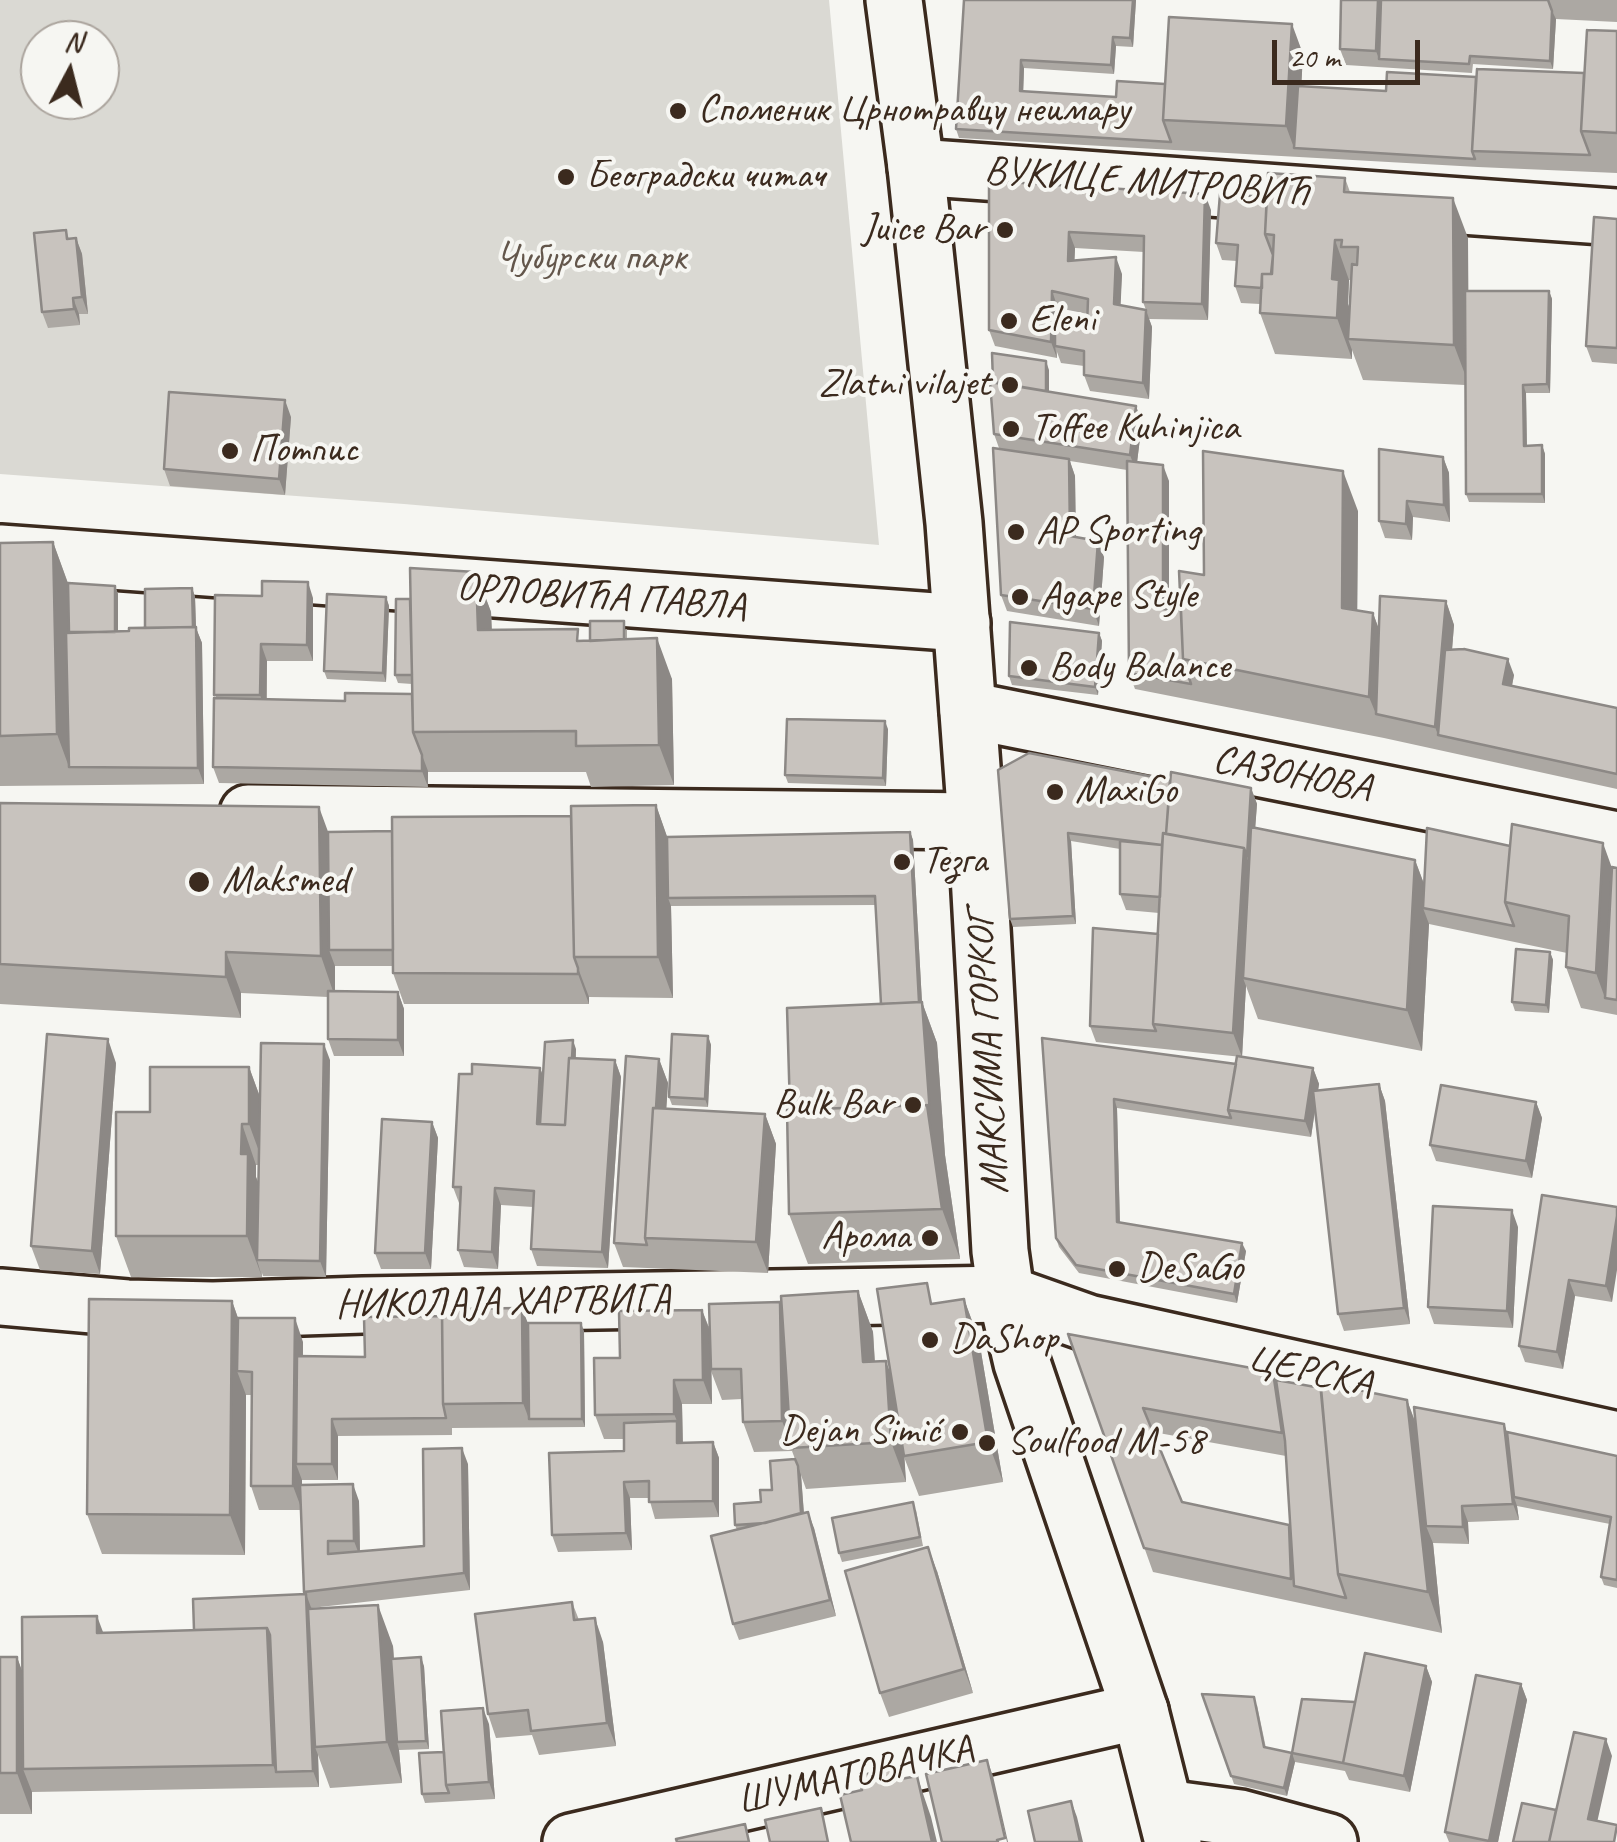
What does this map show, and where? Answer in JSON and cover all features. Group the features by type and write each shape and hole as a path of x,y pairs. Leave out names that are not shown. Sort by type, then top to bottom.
{"street":[{"name":"МАКСИМА ГОРКОГ","path":"894,0 954,523 976,822 1000,1251 1006,1294 1022,1363 1140,1711 1169,1825"},
{"name":"ВУКИЦЕ МИТРОВИЋ","path":"916,167 1617,217"},
{"name":"ОРЛОВИЋА ПАВЛА","path":"0,553 962,623"},
{"name":"САЗОНОВА","path":"968,710 1617,840"},
{"path":"200,812 976,822"},
{"name":"НИКОЛАЈА ХАРТВИГА","path":"0,1297 127,1308 213,1310 1006,1294"},
{"name":"ЦЕРСКА","path":"1006,1294 1088,1322 1617,1440"},
{"name":"ШУМАТОВАЧКА","path":"571,1842 1140,1711"},
{"path":"1169,1825 1240,1818 1329,1842"}],"green space":[{"name":"Чубурски парк","path":"0,0 829,0 879,545 0,474"}],"building":[{"path":"964,0 1133,0 1130,38 1113,37 1111,65 1021,60 1020,91 1116,97 1117,81 1165,84 1163,120 1171,142 956,129"},
{"path":"1341,0 1378,0 1376,51 1340,49"},
{"path":"1381,0 1548,0 1552,11 1550,61 1470,56 1469,64 1379,59"},
{"path":"1169,17 1292,24 1286,126 1163,120"},
{"path":"1587,30 1617,31 1617,133 1581,131"},
{"path":"1477,69 1584,73 1581,131 1590,155 1472,151"},
{"path":"1387,72 1476,77 1472,151 1475,159 1294,148 1298,86 1386,91"},
{"path":"1268,173 1345,178 1344,192 1453,198 1454,345 1348,339 1352,264 1357,265 1358,247 1341,247 1342,240 1335,240 1332,279 1339,280 1337,318 1260,313 1262,274 1272,274 1274,235 1265,234"},
{"path":"989,181 1205,194 1202,304 1143,302 1144,236 1069,232 1068,261 1116,257 1114,304 1146,310 1143,383 1084,375 1084,351 1055,346 1055,322 1087,327 1088,299 1052,291 1051,342 989,330"},
{"path":"1220,194 1267,197 1265,234 1273,255 1271,274 1262,274 1262,288 1235,286 1238,245 1216,243"},
{"path":"1594,217 1617,219 1617,348 1586,346"},
{"path":"66,230 67,239 76,238 82,297 73,298 74,309 42,312 34,233"},
{"path":"1465,291 1549,291 1547,384 1523,385 1524,446 1542,445 1542,494 1466,494"},
{"path":"992,353 1046,361 1046,391 993,382"},
{"path":"990,382 1136,406 1130,455 994,434"},
{"name":"Потпис","path":"169,392 285,400 279,479 164,469"},
{"path":"993,448 1069,459 1070,536 1098,541 1093,609 1001,595"},
{"path":"1379,449 1443,457 1444,505 1407,501 1406,524 1379,521"},
{"path":"1203,451 1343,471 1342,608 1373,613 1369,697 1183,659 1179,571 1204,575"},
{"path":"1127,461 1163,465 1163,609 1181,610 1183,659 1191,684 1129,673"},
{"path":"53,542 57,734 0,736 0,543"},
{"path":"410,568 476,572 478,630 578,629 577,641 657,638 659,745 576,746 576,731 413,732"},
{"path":"262,581 308,582 307,645 261,644 260,695 214,695 215,595 262,596"},
{"path":"68,583 115,586 115,632 69,632"},
{"path":"192,588 193,627 145,628 145,589"},
{"path":"327,594 386,597 383,673 324,671"},
{"path":"1380,596 1446,601 1435,727 1376,714"},
{"path":"396,599 410,599 412,675 395,675"},
{"path":"590,621 624,621 624,639 590,641"},
{"path":"1010,622 1099,633 1095,687 1009,676"},
{"path":"196,627 198,768 69,767 66,633"},
{"path":"1464,649 1508,659 1503,684 1617,708 1617,774 1438,735 1445,650"},
{"path":"345,693 412,694 413,732 422,755 422,771 213,767 214,698 345,701"},
{"path":"787,719 885,721 883,778 785,775"},
{"path":"1029,753 1170,780 1162,845 1068,833 1073,916 1010,919 998,770"},
{"path":"1171,772 1251,788 1247,856 1244,848 1166,834"},
{"path":"0,803 319,807 321,956 226,952 226,977 0,964"},
{"path":"656,805 658,957 574,957 571,806"},
{"path":"571,816 574,957 578,974 393,973 392,817"},
{"path":"1512,824 1603,843 1596,973 1566,967 1569,916 1505,902"},
{"path":"1251,827 1415,860 1407,1010 1243,978"},
{"path":"1427,828 1510,846 1505,902 1514,926 1423,908"},
{"path":"392,831 393,950 329,950 328,832"},
{"path":"910,832 919,1002 881,1004 875,896 668,898 667,837"},
{"path":"1163,833 1244,848 1233,1033 1153,1024"},
{"path":"1120,841 1162,845 1160,897 1120,894"},
{"path":"1612,867 1617,868 1617,1000 1605,998"},
{"path":"1093,928 1158,934 1153,1024 1156,1031 1090,1026"},
{"path":"1516,949 1550,952 1546,1005 1512,1002"},
{"path":"328,991 398,992 398,1040 328,1039"},
{"path":"922,1002 930,1114 927,1105 790,1110 787,1008"},
{"path":"47,1034 108,1039 92,1251 31,1246"},
{"path":"672,1034 708,1036 705,1099 669,1097"},
{"path":"1042,1038 1236,1064 1228,1110 1231,1118 1114,1099 1117,1222 1242,1243 1234,1294 1076,1265 1056,1238"},
{"path":"573,1040 565,1125 540,1124 545,1042"},
{"path":"261,1043 324,1044 320,1261 257,1260"},
{"path":"626,1056 659,1059 647,1245 614,1243"},
{"path":"1237,1056 1313,1068 1305,1121 1228,1110"},
{"path":"569,1058 615,1060 602,1252 531,1249 534,1191 495,1188 492,1252 458,1250 461,1187 453,1187 459,1074 472,1074 472,1064 540,1068 537,1124 565,1125"},
{"path":"150,1067 249,1067 249,1124 242,1124 241,1154 248,1154 247,1236 116,1236 116,1112 150,1112"},
{"path":"1379,1084 1404,1308 1338,1314 1313,1091"},
{"path":"1441,1085 1536,1102 1526,1161 1430,1145"},
{"path":"927,1105 942,1209 789,1214 787,1110"},
{"path":"653,1108 765,1114 756,1242 645,1238"},
{"path":"382,1119 432,1122 425,1253 375,1253"},
{"path":"1542,1195 1617,1207 1606,1286 1569,1280 1557,1352 1519,1346"},
{"path":"1433,1206 1512,1210 1507,1311 1428,1307"},
{"path":"927,1283 931,1304 964,1299 988,1442 904,1456 877,1289"},
{"path":"858,1291 863,1362 886,1361 891,1442 791,1448 781,1296"},
{"path":"89,1299 232,1301 230,1515 87,1514"},
{"path":"780,1302 782,1421 743,1422 741,1369 711,1369 709,1304"},
{"path":"522,1308 523,1403 443,1404 442,1309"},
{"path":"702,1310 703,1380 674,1380 674,1414 595,1415 594,1358 620,1358 619,1311"},
{"path":"442,1316 446,1418 332,1419 332,1464 296,1464 297,1356 365,1357 364,1317"},
{"path":"238,1318 295,1318 293,1486 251,1486 252,1372 237,1371"},
{"path":"528,1323 581,1323 582,1419 529,1419"},
{"path":"1068,1334 1273,1372 1282,1433 1143,1408 1182,1502 1289,1525 1291,1579 1144,1548"},
{"path":"1276,1380 1321,1388 1338,1574 1346,1598 1294,1586 1285,1441"},
{"path":"1320,1382 1407,1400 1428,1592 1338,1574"},
{"path":"1414,1407 1504,1424 1513,1504 1462,1506 1463,1527 1426,1526"},
{"path":"677,1421 677,1443 713,1442 713,1501 649,1502 649,1481 624,1482 626,1533 552,1535 549,1453 624,1451 624,1423"},
{"path":"1507,1432 1617,1456 1617,1580 1601,1577 1611,1517 1514,1497"},
{"path":"462,1448 464,1573 304,1592 300,1485 353,1484 354,1541 328,1541 328,1554 424,1546 423,1449"},
{"path":"795,1459 801,1513 765,1523 735,1525 734,1504 761,1502 760,1490 772,1490 770,1461"},
{"path":"913,1502 920,1537 839,1553 832,1518"},
{"path":"808,1512 830,1600 733,1624 711,1536"},
{"path":"928,1547 964,1669 880,1693 845,1571"},
{"path":"306,1594 313,1771 276,1772 267,1628 194,1630 193,1599"},
{"path":"572,1602 574,1620 595,1618 607,1723 531,1731 528,1710 488,1714 475,1614"},
{"path":"378,1605 387,1742 315,1747 308,1609"},
{"path":"97,1616 97,1633 267,1628 273,1765 23,1769 22,1617"},
{"path":"1365,1653 1426,1666 1404,1776 1343,1763"},
{"path":"0,1657 17,1657 17,1773 0,1773"},
{"path":"421,1657 426,1741 397,1742 391,1659"},
{"path":"1476,1675 1521,1684 1489,1841 1445,1832"},
{"path":"1202,1694 1254,1697 1264,1747 1292,1753 1284,1788 1231,1776"},
{"path":"1302,1699 1355,1702 1343,1763 1292,1753"},
{"path":"483,1708 489,1782 446,1785 441,1711"},
{"path":"1574,1732 1606,1739 1588,1819 1617,1825 1614,1842 1549,1842"},
{"path":"444,1752 449,1793 422,1794 419,1753"},
{"path":"987,1760 1005,1838 998,1842 942,1842 926,1774"},
{"path":"899,1767 901,1779 917,1776 932,1842 851,1842 840,1795 862,1790 858,1776"},
{"path":"1071,1801 1080,1842 1035,1842 1028,1811"},
{"path":"1522,1803 1556,1810 1549,1842 1513,1842"},
{"path":"821,1808 828,1842 770,1842 765,1820"},
{"path":"745,1824 749,1842 676,1839"}],"place":[{"name":"Споменик Црнотравцу неимару","path":"678,111"},
{"name":"Београдски читач","path":"566,177"},
{"name":"Juice Bar","path":"1005,230"},
{"name":"Eleni","path":"1009,321"},
{"name":"Zlatni vilajet","path":"1010,385"},
{"name":"Toffee Kuhinjica","path":"1011,429"},
{"name":"Потпис","path":"230,451"},
{"name":"AP Sporting","path":"1016,532"},
{"name":"Agape Style","path":"1020,597"},
{"name":"Body Balance","path":"1029,668"},
{"name":"MaxiGo","path":"1055,792"},
{"name":"Тезга","path":"902,862"},
{"name":"Maksmed","path":"199,882"},
{"name":"Bulk Bar","path":"913,1105"},
{"name":"Арома","path":"930,1238"},
{"name":"DeSaGo","path":"1117,1269"},
{"name":"DaShop","path":"930,1340"},
{"name":"Dejan Simić","path":"960,1432"},
{"name":"Soulfood M-58","path":"987,1443"}]}
